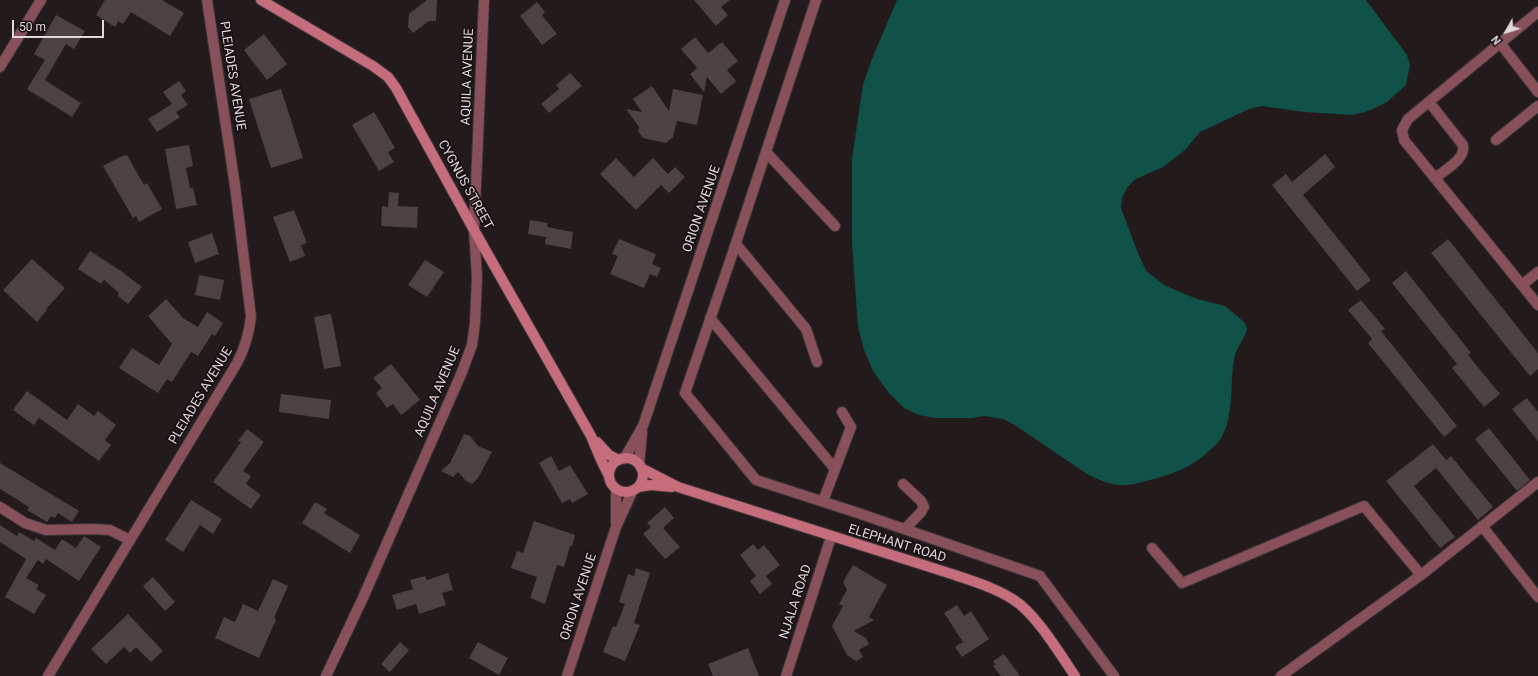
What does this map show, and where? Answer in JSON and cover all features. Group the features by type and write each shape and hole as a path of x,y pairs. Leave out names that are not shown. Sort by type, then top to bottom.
{"street":[{"path":"0,67 41,0"},
{"name":"PLEIADES AVENUE","path":"48,676 246,346 251,317 235,186 207,0"},
{"name":"CYGNUS STREET","path":"261,0 373,66 388,77 406,102 474,230 592,436 603,450 622,460"},
{"name":"AQUILA AVENUE","path":"326,676 362,600 444,413 472,345 475,323 477,277 474,230 484,0"},
{"name":"ORION AVENUE","path":"622,460 643,426 785,0"},
{"path":"816,0 736,244 685,393 756,480 823,501 1040,576 1114,676"},
{"path":"1538,12 1408,119 1402,130 1404,140 1538,305"},
{"path":"1500,43 1538,92"},
{"path":"1429,102 1463,145 1464,150 1461,156 1435,178"},
{"path":"1496,140 1538,106"},
{"path":"766,152 835,226"},
{"path":"736,244 806,329 817,362"},
{"path":"1522,285 1538,272"},
{"path":"710,318 835,469"},
{"path":"823,501 850,427 842,412"},
{"name":"ORION AVENUE","path":"640,466 643,426"},
{"name":"CYGNUS STREET","path":"592,436 609,476"},
{"path":"622,460 632,460 640,466 642,478 636,489 624,492 616,489 610,481 609,476 612,467 622,460"},
{"name":"ELEPHANT ROAD","path":"640,466 678,488"},
{"path":"1281,676 1421,575 1538,482"},
{"path":"903,484 921,501 924,507 905,529"},
{"name":"ELEPHANT ROAD","path":"636,489 651,485 678,488 955,575 998,591 1015,601 1041,628 1075,676"},
{"name":"ORION AVENUE","path":"616,489 616,527"},
{"name":"ORION AVENUE","path":"567,676 616,527 636,489"},
{"path":"1152,548 1182,583 1364,506 1421,575"},
{"path":"0,507 25,523 46,530 93,528 110,530 130,540"},
{"path":"1482,526 1538,597"},
{"name":"NJALA ROAD","path":"786,676 831,537"}],"shaded area":[{"path":"897,0 1366,0 1407,55 1410,65 1406,85 1387,102 1375,108 1352,115 1304,112 1262,106 1249,109 1200,132 1185,150 1163,167 1134,180 1127,188 1122,198 1121,208 1139,256 1147,272 1166,286 1197,299 1225,306 1244,322 1247,328 1235,355 1229,418 1226,427 1217,443 1191,465 1170,474 1136,484 1119,485 1107,482 1087,474 1015,425 1003,419 985,416 972,418 935,418 919,415 904,408 888,392 873,371 864,350 858,327 852,243 852,158 863,85 872,59"}],"building":[{"path":"105,0 162,0 184,13 170,36 131,12 123,24 118,21 115,27 96,15"},
{"path":"427,0 437,0 436,21 429,21 413,33 408,27 409,14"},
{"path":"694,0 730,0 721,7 728,15 716,26"},
{"path":"537,2 545,12 542,15 557,34 542,45 520,16"},
{"path":"56,15 85,31 74,49 66,44 45,80 81,103 72,117 27,89 45,60 34,54"},
{"path":"264,34 287,64 267,80 244,50"},
{"path":"695,37 708,53 722,42 738,61 727,70 736,81 721,94 707,77 704,92 690,74 697,68 681,49"},
{"path":"570,73 582,86 549,113 541,104 559,89 556,85"},
{"path":"179,81 186,91 181,95 188,105 176,112 180,117 157,132 148,119 172,104 163,92"},
{"path":"652,86 669,111 673,89 703,95 697,125 677,121 673,137 666,143 643,138 638,131 639,127 626,109 642,112 633,99"},
{"path":"281,89 303,158 271,168 249,99"},
{"path":"374,112 395,148 388,152 394,162 379,171 352,125"},
{"path":"189,145 193,166 186,168 190,188 193,188 197,205 176,209 165,149"},
{"path":"1325,154 1335,167 1303,195 1371,280 1357,291 1272,185 1286,174 1292,182"},
{"path":"127,155 144,185 147,183 162,209 139,222 136,216 133,218 103,166"},
{"path":"616,158 634,177 653,158 668,174 675,167 685,177 669,193 661,185 636,210 600,174"},
{"path":"389,192 399,193 398,206 418,207 417,228 381,226 382,206 388,207"},
{"path":"294,210 307,243 301,245 305,256 290,262 273,217"},
{"path":"530,220 548,223 547,227 573,232 571,249 545,244 546,237 528,234"},
{"path":"212,233 219,254 195,263 188,242"},
{"path":"619,239 656,254 652,264 661,268 657,277 650,274 644,288 610,274 618,256 612,254"},
{"path":"1448,239 1538,353 1538,369 1530,376 1431,253"},
{"path":"90,251 121,271 142,287 128,304 117,295 119,293 104,280 101,284 78,269"},
{"path":"32,259 65,288 46,309 47,310 37,322 3,290"},
{"path":"425,260 444,272 427,297 408,285"},
{"path":"1406,271 1471,353 1468,355 1500,394 1484,407 1452,368 1457,364 1392,283"},
{"path":"199,275 224,280 220,300 195,295"},
{"path":"166,299 183,318 198,327 207,312 223,323 215,336 212,334 198,356 191,352 172,382 167,379 158,393 119,368 132,348 159,365 172,344 148,316"},
{"path":"1361,300 1385,329 1381,331 1457,426 1444,437 1368,343 1372,339 1348,310"},
{"path":"331,314 341,366 324,369 314,317"},
{"path":"391,364 420,400 401,415 393,404 387,408 376,393 382,388 373,378"},
{"path":"27,391 67,420 78,404 94,416 98,411 116,425 105,440 111,445 99,461 39,418 34,425 13,410"},
{"path":"281,394 331,400 329,419 279,412"},
{"path":"1527,398 1538,412 1538,441 1512,409"},
{"path":"1489,428 1530,480 1517,491 1475,439"},
{"path":"247,429 264,442 243,471 251,476 246,484 261,495 251,509 213,482 241,442 238,441"},
{"path":"464,434 470,436 478,446 492,452 478,478 472,484 466,481 458,472 453,477 441,471 450,463"},
{"path":"1433,444 1446,460 1451,456 1493,507 1478,520 1436,468 1414,486 1455,537 1440,548 1386,481"},
{"path":"551,456 559,471 570,465 588,494 572,503 570,499 562,503 539,463"},
{"path":"0,463 79,511 72,522 58,513 55,518 51,516 47,522 27,510 29,507 0,489"},
{"path":"191,500 222,519 213,534 200,525 183,552 165,540"},
{"path":"315,502 327,509 324,513 360,535 350,553 302,523"},
{"path":"665,507 674,518 663,528 680,547 665,559 643,534 651,527 647,523"},
{"path":"534,521 575,535 564,567 557,565 545,604 530,598 537,577 511,568 517,551 523,553"},
{"path":"0,525 17,536 19,532 34,541 36,538 55,550 62,539 76,548 84,536 101,547 79,581 46,559 43,564 38,560 26,578 39,585 36,589 46,595 34,614 5,597 26,559 0,542"},
{"path":"753,544 758,550 764,545 780,565 766,576 772,584 760,594 750,581 756,576 740,555"},
{"path":"853,565 887,585 869,617 874,620 854,631 866,638 869,644 859,650 863,657 856,661 847,655 832,626 843,606 839,604 847,590 843,582"},
{"path":"636,568 650,573 634,623 640,625 625,661 603,652 613,626 616,627 625,604 619,602 628,574 634,576"},
{"path":"448,573 453,590 442,593 446,605 419,614 416,604 397,610 392,595 413,589 410,580 425,576 427,580"},
{"path":"153,577 175,602 165,611 143,586"},
{"path":"273,579 288,586 274,618 276,620 259,658 215,638 224,617 235,622 243,604 258,611"},
{"path":"957,605 964,616 971,611 989,639 962,657 955,647 963,642 944,613"},
{"path":"128,614 163,651 151,662 136,647 130,653 124,647 106,664 91,649"},
{"path":"400,642 409,650 390,672 381,664"},
{"path":"478,642 508,658 499,675 469,658"},
{"path":"748,648 759,676 713,676 708,664"},
{"path":"1004,654 1020,676 1001,676 993,666 995,664 993,661"}]}
